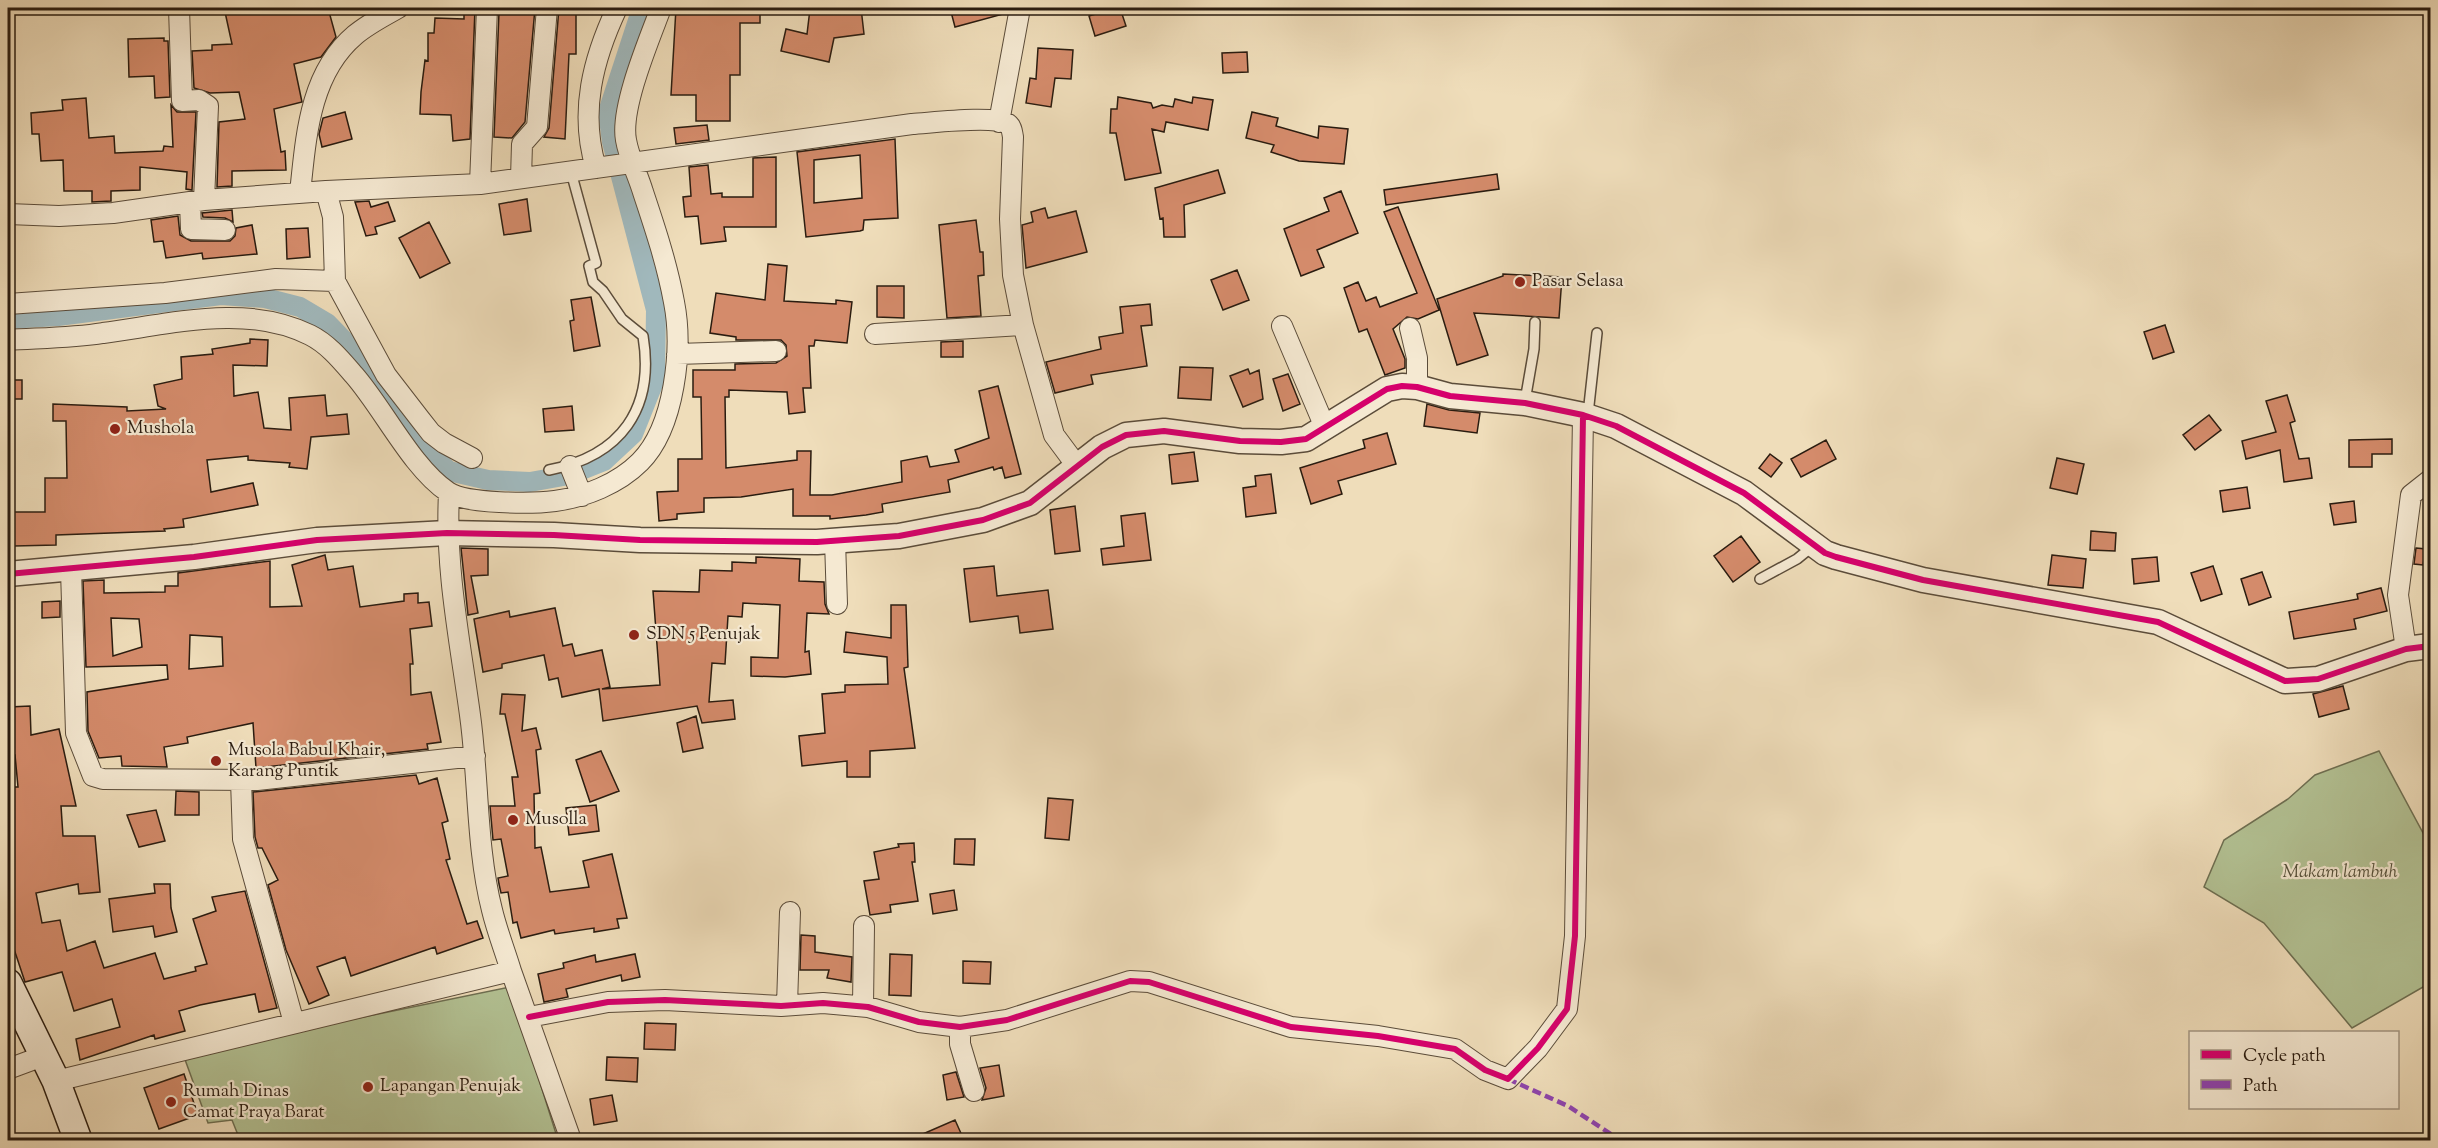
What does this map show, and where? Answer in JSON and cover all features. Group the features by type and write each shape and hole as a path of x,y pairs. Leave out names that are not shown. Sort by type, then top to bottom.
{"main road":[{"path":"8,982 56,1081 78,1140"}],"street":[{"path":"179,8 182,101 199,100 208,106 197,201 191,229 225,230"},
{"path":"300,193 310,117 323,79 334,60 354,36 398,8"},
{"path":"480,184 487,8"},
{"path":"521,178 522,144 537,127 547,8"},
{"path":"598,167 588,136 591,81 617,8"},
{"path":"326,191 333,217 335,281 376,381 426,471 449,493 491,501 546,502 581,494 630,471 642,460 654,443 670,404 677,354 675,304 628,162 626,141 628,109 661,8"},
{"path":"999,122 1020,8"},
{"path":"8,214 59,216 113,213 148,206 197,201 326,191 480,184 912,124 974,120 1007,123 1012,128 1013,137 1011,241 1013,275 1023,326 1054,435 1077,466"},
{"path":"8,303 161,296 276,279 335,281"},
{"path":"161,296 166,322"},
{"path":"8,340 99,334 166,322 229,317 270,320 310,334 324,343 376,381 430,433 472,458"},
{"path":"875,334 1023,326"},
{"path":"1282,326 1324,425"},
{"path":"1410,328 1417,358 1417,387"},
{"path":"677,354 776,351"},
{"path":"8,574 71,570 317,540 447,533 554,535 640,540 835,540 899,536 983,520 1030,503 1102,447 1126,435 1164,431 1240,441 1281,442 1306,439 1324,425 1387,389 1402,386 1417,387 1450,396 1525,403 1585,416 1616,426 1744,493 1815,545 1836,557 1923,580 2158,622 2285,681 2318,679 2406,649 2430,646"},
{"path":"529,1017 608,1002 665,1000 732,1005 824,1003 862,1006 918,1022 960,1028 1006,1020 1130,981 1149,982 1291,1028 1378,1036 1417,1045 1455,1049 1485,1070 1508,1079 1518,1072 1567,1009 1575,936 1585,416"},
{"path":"570,468 581,494"},
{"path":"2406,649 2398,595 2404,537 2411,495 2430,480"},
{"path":"449,493 447,533 455,616 475,756 482,850 492,910 571,1140"},
{"path":"835,540 837,604"},
{"path":"71,570 76,733 93,776 103,779 241,780 475,756"},
{"path":"241,780 243,839 294,1023"},
{"path":"787,1005 790,912"},
{"path":"862,1006 864,926"},
{"path":"56,1081 512,971"},
{"path":"960,1028 960,1044 974,1091"},
{"path":"8,1069 43,1056"}],"lane":[{"path":"549,470 570,468 601,453 624,429 638,405 645,375 643,336 622,319 603,291 593,282 589,266 596,263 571,172"},
{"path":"1525,403 1534,349 1535,322"},
{"path":"1585,416 1597,333"},
{"path":"1760,579 1797,559 1815,545"}],"green space":[{"name":"Makam lambuh","path":"2379,751 2430,846 2430,983 2352,1028 2264,923 2204,887 2224,840 2288,799 2315,775"},
{"name":"Lapangan Penujak","path":"510,987 558,1140 240,1140 232,1120 208,1123 183,1054"}],"building":[{"path":"249,8 328,8 336,37 321,57 294,64 302,102 274,109 281,152 285,151 286,170 232,171 232,186 217,187 219,122 245,119 239,92 210,93 194,88 192,51 212,50 212,45 232,44 225,12"},
{"path":"464,8 475,8 470,139 453,141 451,115 420,114 421,92 425,60 428,61 428,33 434,33 435,18 464,19"},
{"path":"517,8 535,8 525,122 512,138 494,137 499,12 517,12"},
{"path":"559,8 576,8 576,54 569,54 565,139 544,137 549,128"},
{"path":"676,8 760,8 760,23 740,23 740,75 730,75 730,121 696,121 696,95 671,95"},
{"path":"849,8 861,8 864,34 834,38 829,62 781,51 786,29 807,34 810,9 849,12"},
{"path":"950,8 1008,8 1007,13 955,27"},
{"path":"1120,8 1126,26 1095,36 1089,16"},
{"path":"164,38 164,41 168,41 170,97 155,98 154,76 129,77 128,39"},
{"path":"1038,48 1073,50 1071,79 1055,78 1051,107 1026,103 1030,78 1036,79"},
{"path":"1247,52 1248,72 1223,73 1222,53"},
{"path":"1118,97 1151,103 1153,108 1162,105 1173,107 1175,99 1192,103 1193,97 1213,100 1208,130 1166,122 1164,132 1152,129 1161,173 1125,180 1116,133 1110,133 1111,109 1117,109"},
{"path":"86,98 89,138 114,136 115,153 163,151 164,146 173,147 171,105 177,112 196,112 192,190 186,189 187,172 140,167 140,190 111,191 111,201 92,202 92,191 64,191 63,160 41,161 39,134 32,134 31,113 63,110 62,100"},
{"path":"345,112 352,139 322,147 319,134 323,118"},
{"path":"1252,112 1278,118 1276,126 1318,138 1319,126 1348,129 1344,164 1299,161 1271,152 1274,145 1246,138"},
{"path":"707,125 709,140 676,144 674,128"},
{"path":"895,139 898,218 864,220 863,230 860,231 806,237 797,152","holes":["860,155 862,198 814,203 814,160"]},
{"path":"776,157 776,227 724,227 726,241 701,244 698,216 685,217 683,197 691,196 689,167 708,165 711,194 722,193 722,197 753,197 753,158"},
{"path":"1218,170 1225,193 1184,205 1185,237 1164,237 1163,218 1160,219 1155,188"},
{"path":"1497,174 1499,189 1386,205 1384,190"},
{"path":"1341,191 1358,233 1317,250 1324,267 1301,276 1284,229 1329,211 1324,198"},
{"path":"527,199 531,231 504,235 499,204"},
{"path":"369,201 371,207 388,202 395,221 375,227 377,234 366,236 355,202"},
{"path":"1398,207 1439,310 1418,319 1407,317 1393,329 1405,359 1405,368 1385,375 1367,329 1359,332 1344,288 1358,282 1366,301 1376,297 1380,307 1417,293 1384,212"},
{"path":"1045,208 1048,218 1076,211 1087,252 1026,268 1022,225 1033,222 1031,212"},
{"path":"232,210 233,222 225,218 203,217 202,213"},
{"path":"178,216 180,235 191,241 230,241 235,236 236,228 252,225 257,254 203,259 202,253 166,258 163,241 154,242 151,220"},
{"path":"976,220 980,252 983,252 984,275 978,276 981,316 947,318 939,225"},
{"path":"429,222 450,263 420,278 399,238"},
{"path":"308,228 310,257 287,259 286,229"},
{"path":"768,264 787,266 784,301 836,304 836,300 852,302 847,343 815,340 814,346 809,346 811,388 803,388 805,412 789,414 787,392 729,390 729,397 725,397 726,468 797,460 797,451 811,451 810,495 832,495 902,482 901,461 927,456 930,467 959,462 955,450 989,438 979,391 998,386 1021,474 1005,478 1002,467 994,470 993,467 948,480 950,492 882,504 883,512 866,515 830,519 830,516 793,516 793,489 741,497 704,498 704,512 677,514 677,519 659,521 657,492 678,491 678,459 702,459 701,397 693,397 693,370 735,370 735,364 776,363 787,356 786,345 781,340 736,340 736,337 710,333 716,293 765,300"},
{"path":"1237,270 1249,300 1223,310 1211,280"},
{"path":"1503,274 1562,277 1559,318 1474,313 1488,355 1457,365 1437,299 1503,276"},
{"path":"877,286 904,286 904,318 877,317"},
{"path":"591,297 600,346 574,351 570,321 574,320 571,300"},
{"path":"1150,304 1152,325 1141,326 1147,366 1091,375 1093,384 1055,393 1046,362 1101,349 1099,337 1123,333 1120,307"},
{"path":"2165,325 2174,352 2153,359 2144,332"},
{"path":"250,339 268,340 267,366 233,365 234,396 258,392 264,428 291,430 289,398 325,395 327,416 347,414 349,434 311,437 307,469 289,467 290,463 248,460 248,456 207,460 211,492 253,483 258,505 183,519 184,527 164,529 165,531 56,535 56,545 14,546 14,535 8,535 8,512 45,512 45,478 67,478 66,421 53,421 53,404 127,407 127,411 166,409 158,406 154,385 182,379 181,357 213,354 212,349 250,343"},
{"path":"963,341 963,357 941,357 941,342"},
{"path":"1180,367 1213,368 1211,400 1178,398"},
{"path":"1248,369 1250,374 1259,370 1263,399 1243,407 1230,376"},
{"path":"1288,374 1300,404 1283,411 1273,379"},
{"path":"8,380 22,380 22,399 8,399"},
{"path":"2287,395 2295,421 2290,423 2299,459 2309,458 2312,478 2284,482 2280,450 2246,459 2242,441 2276,432 2266,401"},
{"path":"1427,404 1449,410 1480,413 1477,433 1424,426"},
{"path":"572,406 574,430 545,432 543,409"},
{"path":"2209,415 2221,430 2195,450 2183,435"},
{"path":"1387,433 1396,464 1338,481 1342,494 1311,504 1300,468 1365,448 1363,440"},
{"path":"2392,439 2392,454 2372,454 2372,467 2349,467 2349,440"},
{"path":"1826,440 1836,459 1801,477 1791,459"},
{"path":"1194,452 1198,481 1172,484 1169,455"},
{"path":"1770,454 1782,463 1771,477 1759,468"},
{"path":"2057,458 2084,464 2077,494 2050,488"},
{"path":"1271,474 1276,513 1246,517 1243,488 1256,486 1255,476"},
{"path":"2247,487 2250,508 2223,512 2220,491"},
{"path":"2354,501 2356,522 2334,525 2330,504"},
{"path":"1075,506 1080,551 1055,554 1050,510"},
{"path":"1145,513 1151,560 1103,565 1101,549 1124,546 1121,516"},
{"path":"2091,531 2116,533 2115,551 2090,550"},
{"path":"1741,536 1760,562 1733,582 1714,556"},
{"path":"461,548 488,549 488,575 471,576 478,613 468,615"},
{"path":"2416,548 2426,549 2423,565 2414,564"},
{"path":"325,555 328,570 353,566 360,607 404,601 404,594 418,593 418,603 429,602 432,626 410,629 413,664 410,664 411,695 431,692 441,742 427,744 428,749 256,768 253,723 187,737 188,743 164,747 167,767 122,766 121,756 99,758 88,731 87,692 168,679 167,665 86,667 83,581 104,580 104,593 165,592 165,586 178,586 178,573 270,561 270,607 302,606 292,565","holes":["111,618 139,619 142,647 113,656","190,635 222,637 223,666 189,669"]},
{"path":"2052,555 2086,559 2083,588 2048,585"},
{"path":"756,557 800,559 799,581 824,582 825,604 829,614 807,613 805,652 809,651 811,674 785,677 751,676 751,657 778,658 780,605 743,603 742,617 728,616 725,664 712,663 709,702 733,700 735,719 702,723 697,706 603,721 599,689 562,697 558,678 549,680 544,655 502,664 502,668 483,672 474,619 509,611 510,617 555,608 563,646 572,644 575,656 602,650 610,687 602,689 660,685 653,591 699,592 700,570 732,571 732,562 756,563"},
{"path":"2157,557 2159,581 2134,584 2132,559"},
{"path":"994,566 997,596 1048,590 1053,629 1020,633 1018,616 970,622 964,569"},
{"path":"2213,566 2222,594 2201,601 2191,573"},
{"path":"2262,572 2271,597 2249,605 2241,579"},
{"path":"2381,588 2387,611 2354,619 2356,629 2294,639 2289,612 2358,599 2357,594"},
{"path":"60,601 60,617 42,618 42,602"},
{"path":"891,605 906,605 908,667 904,668 915,748 870,751 870,777 847,777 847,761 802,766 799,736 825,733 822,694 845,692 845,685 888,684 887,657 844,652 846,632 891,638"},
{"path":"2343,686 2349,709 2319,717 2313,694"},
{"path":"502,694 525,695 522,731 536,728 541,749 536,750 540,793 534,794 535,848 541,847 550,892 589,887 583,861 612,854 627,918 617,919 619,928 594,932 594,928 555,934 554,930 521,938 517,922 513,923 508,892 501,893 499,884 498,878 508,876 501,839 493,840 490,806 515,806 512,777 518,777 505,714 500,714"},
{"path":"30,706 31,735 59,729 76,806 61,806 63,836 95,836 100,892 79,894 78,884 36,893 42,923 60,920 67,951 95,941 104,968 155,953 164,979 196,971 195,967 207,964 193,919 216,911 212,897 245,891 277,1008 259,1012 255,994 200,1005 179,1011 185,1031 155,1039 154,1035 80,1060 76,1039 120,1027 112,999 74,1011 62,972 25,982 8,931 14,929 8,898 8,787 18,787 15,755 8,755 9,707"},
{"path":"696,716 703,748 683,752 677,723"},
{"path":"601,751 619,791 590,802 576,760"},
{"path":"416,775 419,784 437,778 448,821 442,823 450,859 446,860 467,924 477,921 483,938 437,954 435,947 351,976 345,957 317,967 329,995 309,1004 286,950 268,885 278,880 262,848 258,848 255,837 253,792"},
{"path":"176,791 199,792 199,815 175,815"},
{"path":"1048,798 1073,800 1069,840 1045,838"},
{"path":"596,805 599,831 569,835 566,808"},
{"path":"156,810 165,841 139,847 127,815"},
{"path":"955,839 975,839 974,865 954,864"},
{"path":"914,843 915,862 912,862 918,901 890,905 891,912 870,915 864,881 879,879 874,852 899,847 898,844"},
{"path":"154,884 170,884 171,908 177,932 155,937 153,926 113,932 109,899 155,893"},
{"path":"954,890 957,910 933,914 930,894"},
{"path":"801,935 815,936 815,952 852,957 851,982 827,978 829,970 800,970"},
{"path":"635,954 640,977 622,981 621,975 566,989 568,997 544,1002 538,974 564,968 563,963 595,955 596,962"},
{"path":"890,954 912,955 911,996 889,995"},
{"path":"963,961 991,962 990,984 963,983"},
{"path":"645,1023 676,1024 675,1050 644,1049"},
{"path":"607,1057 638,1058 637,1082 606,1080"},
{"path":"999,1065 1004,1096 982,1100 986,1088 980,1068"},
{"path":"956,1072 964,1097 947,1100 943,1075"},
{"name":"Rumah Dinas Camat Praya Barat","path":"184,1074 198,1115 159,1129 144,1088"},
{"path":"612,1095 617,1121 594,1125 590,1099"},
{"path":"955,1120 964,1140 909,1140"}],"waterway":[{"path":"8,319 58,316 221,295 265,298 300,307 327,323 356,353 424,449 449,471 488,480 530,482 569,475 604,461 633,434 655,379 656,310 612,142 608,112 642,8"}],"marked path":[{"path":"1508,1079 1568,1106 1620,1140"}],"cycle path":[{"path":"8,574 194,557 317,540 447,533 554,535 640,540 817,542 899,536 983,520 1030,503 1102,447 1126,435 1164,431 1240,441 1281,442 1306,439 1387,389 1402,386 1417,387 1450,396 1525,403 1583,415 1616,426 1744,493 1825,553 1923,580 2158,622 2285,681 2318,679 2406,649 2430,646"},
{"path":"529,1017 608,1002 665,1000 781,1006 823,1003 868,1007 919,1022 960,1027 1007,1020 1130,981 1149,982 1291,1027 1378,1036 1455,1049 1485,1070 1508,1079 1538,1048 1567,1009 1575,936 1583,415"}],"place":[{"name":"Pasar Selasa","path":"1520,282"},
{"name":"Mushola","path":"115,429"},
{"name":"SDN 5 Penujak","path":"634,635"},
{"name":"Musola Babul Khair, Karang Puntik","path":"216,761"},
{"name":"Musolla","path":"513,820"},
{"name":"Lapangan Penujak","path":"368,1087"},
{"name":"Rumah Dinas Camat Praya Barat","path":"171,1102"}]}
